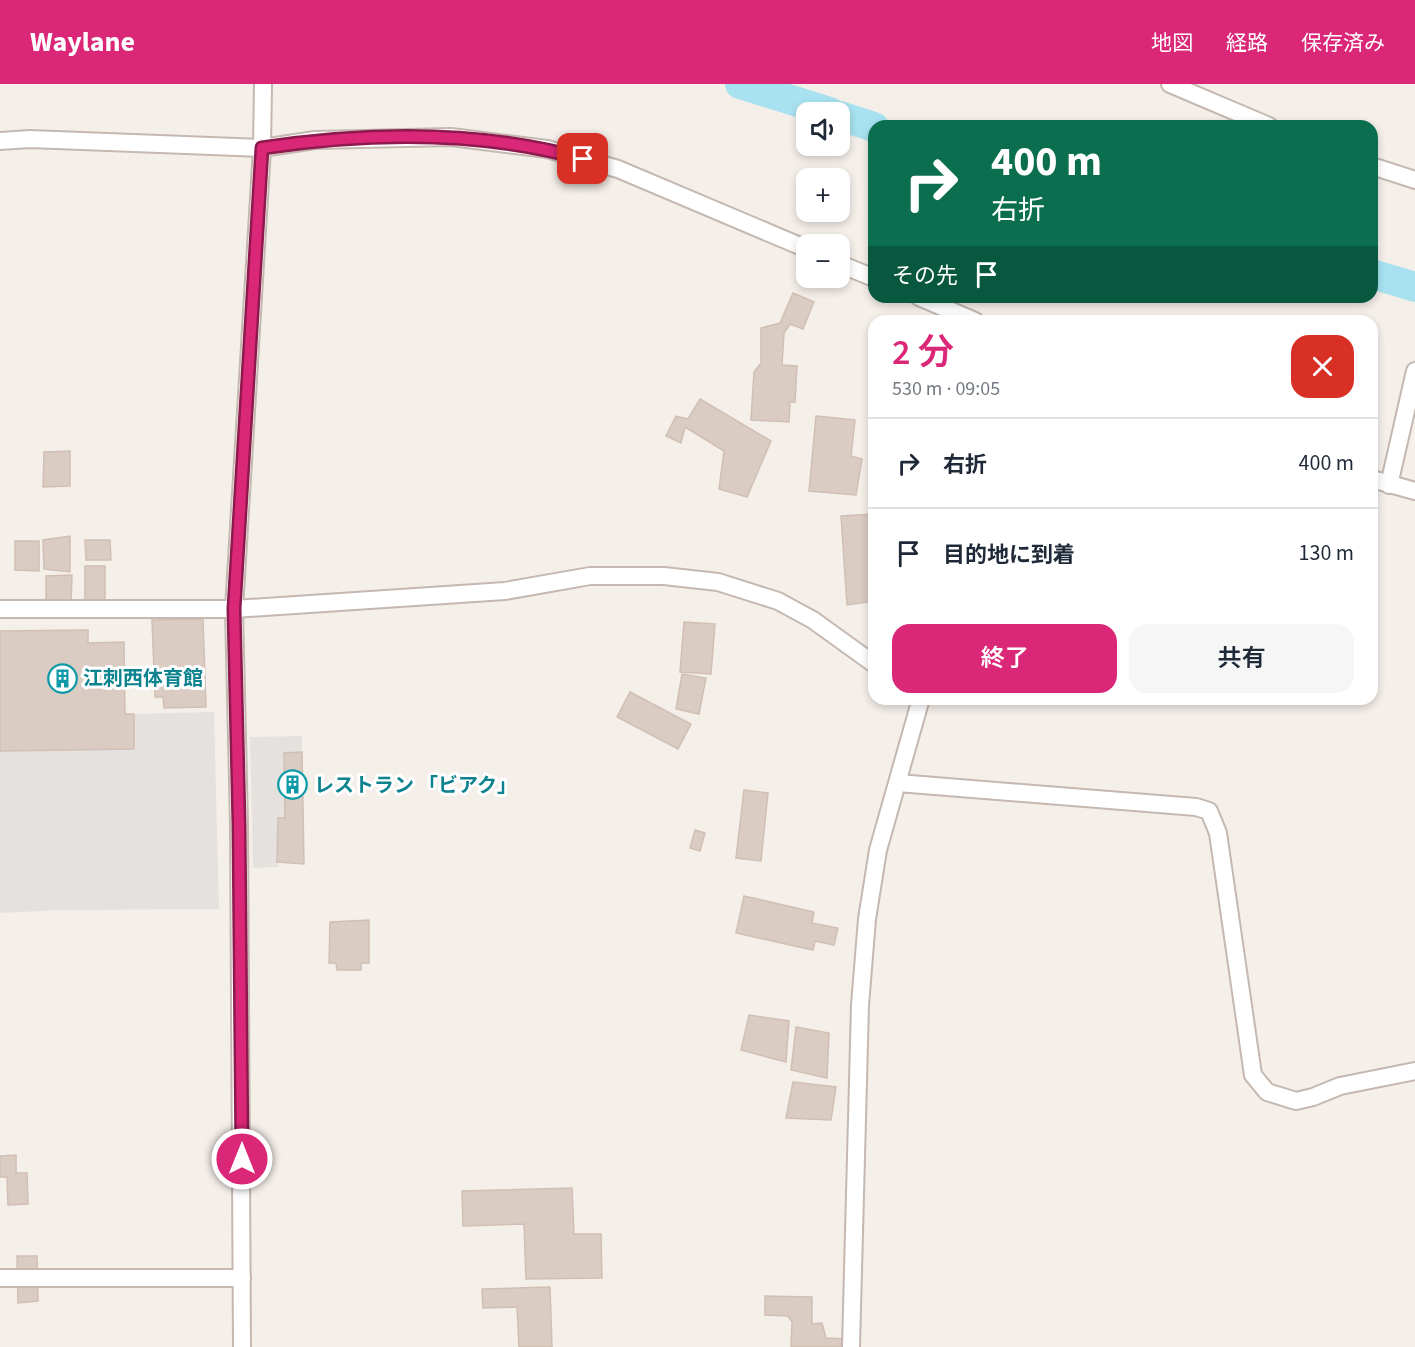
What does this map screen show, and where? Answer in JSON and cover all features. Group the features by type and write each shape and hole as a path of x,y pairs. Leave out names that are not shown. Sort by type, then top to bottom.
{"street":[{"path":"242,1347 239,824 234,609 263,140 263,84"},
{"path":"1170,84 1255,120"},
{"path":"0,141 30,139 315,140 452,136 547,149 618,169 796,244"},
{"path":"1378,168 1415,180"},
{"path":"850,268 868,276"},
{"path":"933,303 961,315"},
{"path":"1389,485 1415,371"},
{"path":"1378,481 1415,491"},
{"path":"0,609 234,609 505,591 590,576 664,576 718,582 778,602 813,620 868,660"},
{"path":"851,1347 860,1005 867,919 878,850 919,705"},
{"path":"898,783 1196,807 1209,811 1218,833 1253,1075 1267,1092 1296,1101 1340,1086 1415,1071"},
{"path":"0,1278 242,1278"}],"shaded area":[{"path":"214,712 219,909 62,910 0,913 0,751 134,749 134,714"},
{"path":"302,736 302,752 284,753 285,818 278,818 278,867 253,868 250,737"}],"building":[{"path":"793,293 814,302 803,329 790,324 784,333 782,365 797,366 795,402 790,402 789,422 751,420 754,372 761,363 761,328 780,323"},
{"path":"700,399 771,441 747,497 719,489 724,451 685,427 681,443 666,436 676,416 688,419"},
{"path":"816,416 855,420 851,456 862,459 856,495 809,491"},
{"path":"70,451 70,486 43,487 44,452"},
{"path":"868,514 868,602 847,605 841,516"},
{"path":"70,536 70,572 44,569 43,540"},
{"path":"85,540 110,540 111,560 86,560"},
{"path":"15,541 39,541 39,571 15,570"},
{"path":"85,566 105,566 105,601 85,601"},
{"path":"72,575 71,606 46,607 46,576"},
{"path":"203,619 206,707 164,708 163,697 155,697 152,620"},
{"path":"684,622 715,624 711,674 680,672"},
{"name":"江刺西体育館","path":"88,630 88,643 124,642 125,714 134,714 134,749 0,751 0,631"},
{"path":"682,674 706,678 699,714 676,709"},
{"path":"630,692 691,724 678,749 617,717"},
{"name":"レストラン 「ビアク」","path":"302,752 304,864 277,862 278,818 285,818 284,753"},
{"path":"744,790 768,793 761,861 736,858"},
{"path":"695,830 705,833 700,851 690,848"},
{"path":"744,896 814,912 812,923 838,928 834,945 815,941 813,950 736,933"},
{"path":"369,920 369,963 361,963 361,970 337,970 336,963 329,963 330,922"},
{"path":"749,1015 789,1021 786,1062 741,1050"},
{"path":"796,1027 829,1033 827,1078 791,1070"},
{"path":"793,1082 836,1087 831,1120 786,1118"},
{"path":"16,1155 16,1173 27,1173 28,1204 8,1205 7,1177 0,1177 0,1156"},
{"path":"572,1188 574,1234 601,1234 602,1278 526,1279 524,1224 463,1226 462,1191"},
{"path":"17,1256 37,1256 38,1301 18,1303"},
{"path":"550,1287 552,1347 519,1347 517,1307 483,1308 482,1289"},
{"path":"765,1296 812,1297 812,1324 822,1323 826,1338 846,1339 845,1347 791,1347 792,1322 788,1316 765,1315"}],"waterway":[{"path":"740,84 798,102"},
{"path":"850,119 868,125"},
{"path":"1378,276 1415,287"}],"place":[{"name":"江刺西体育館","path":"62,678"},
{"name":"レストラン 「ビアク」","path":"293,785"}],"route":[{"path":"242,1159 239,824 234,609 262,148 315,140 452,136 547,149 583,159"}]}
